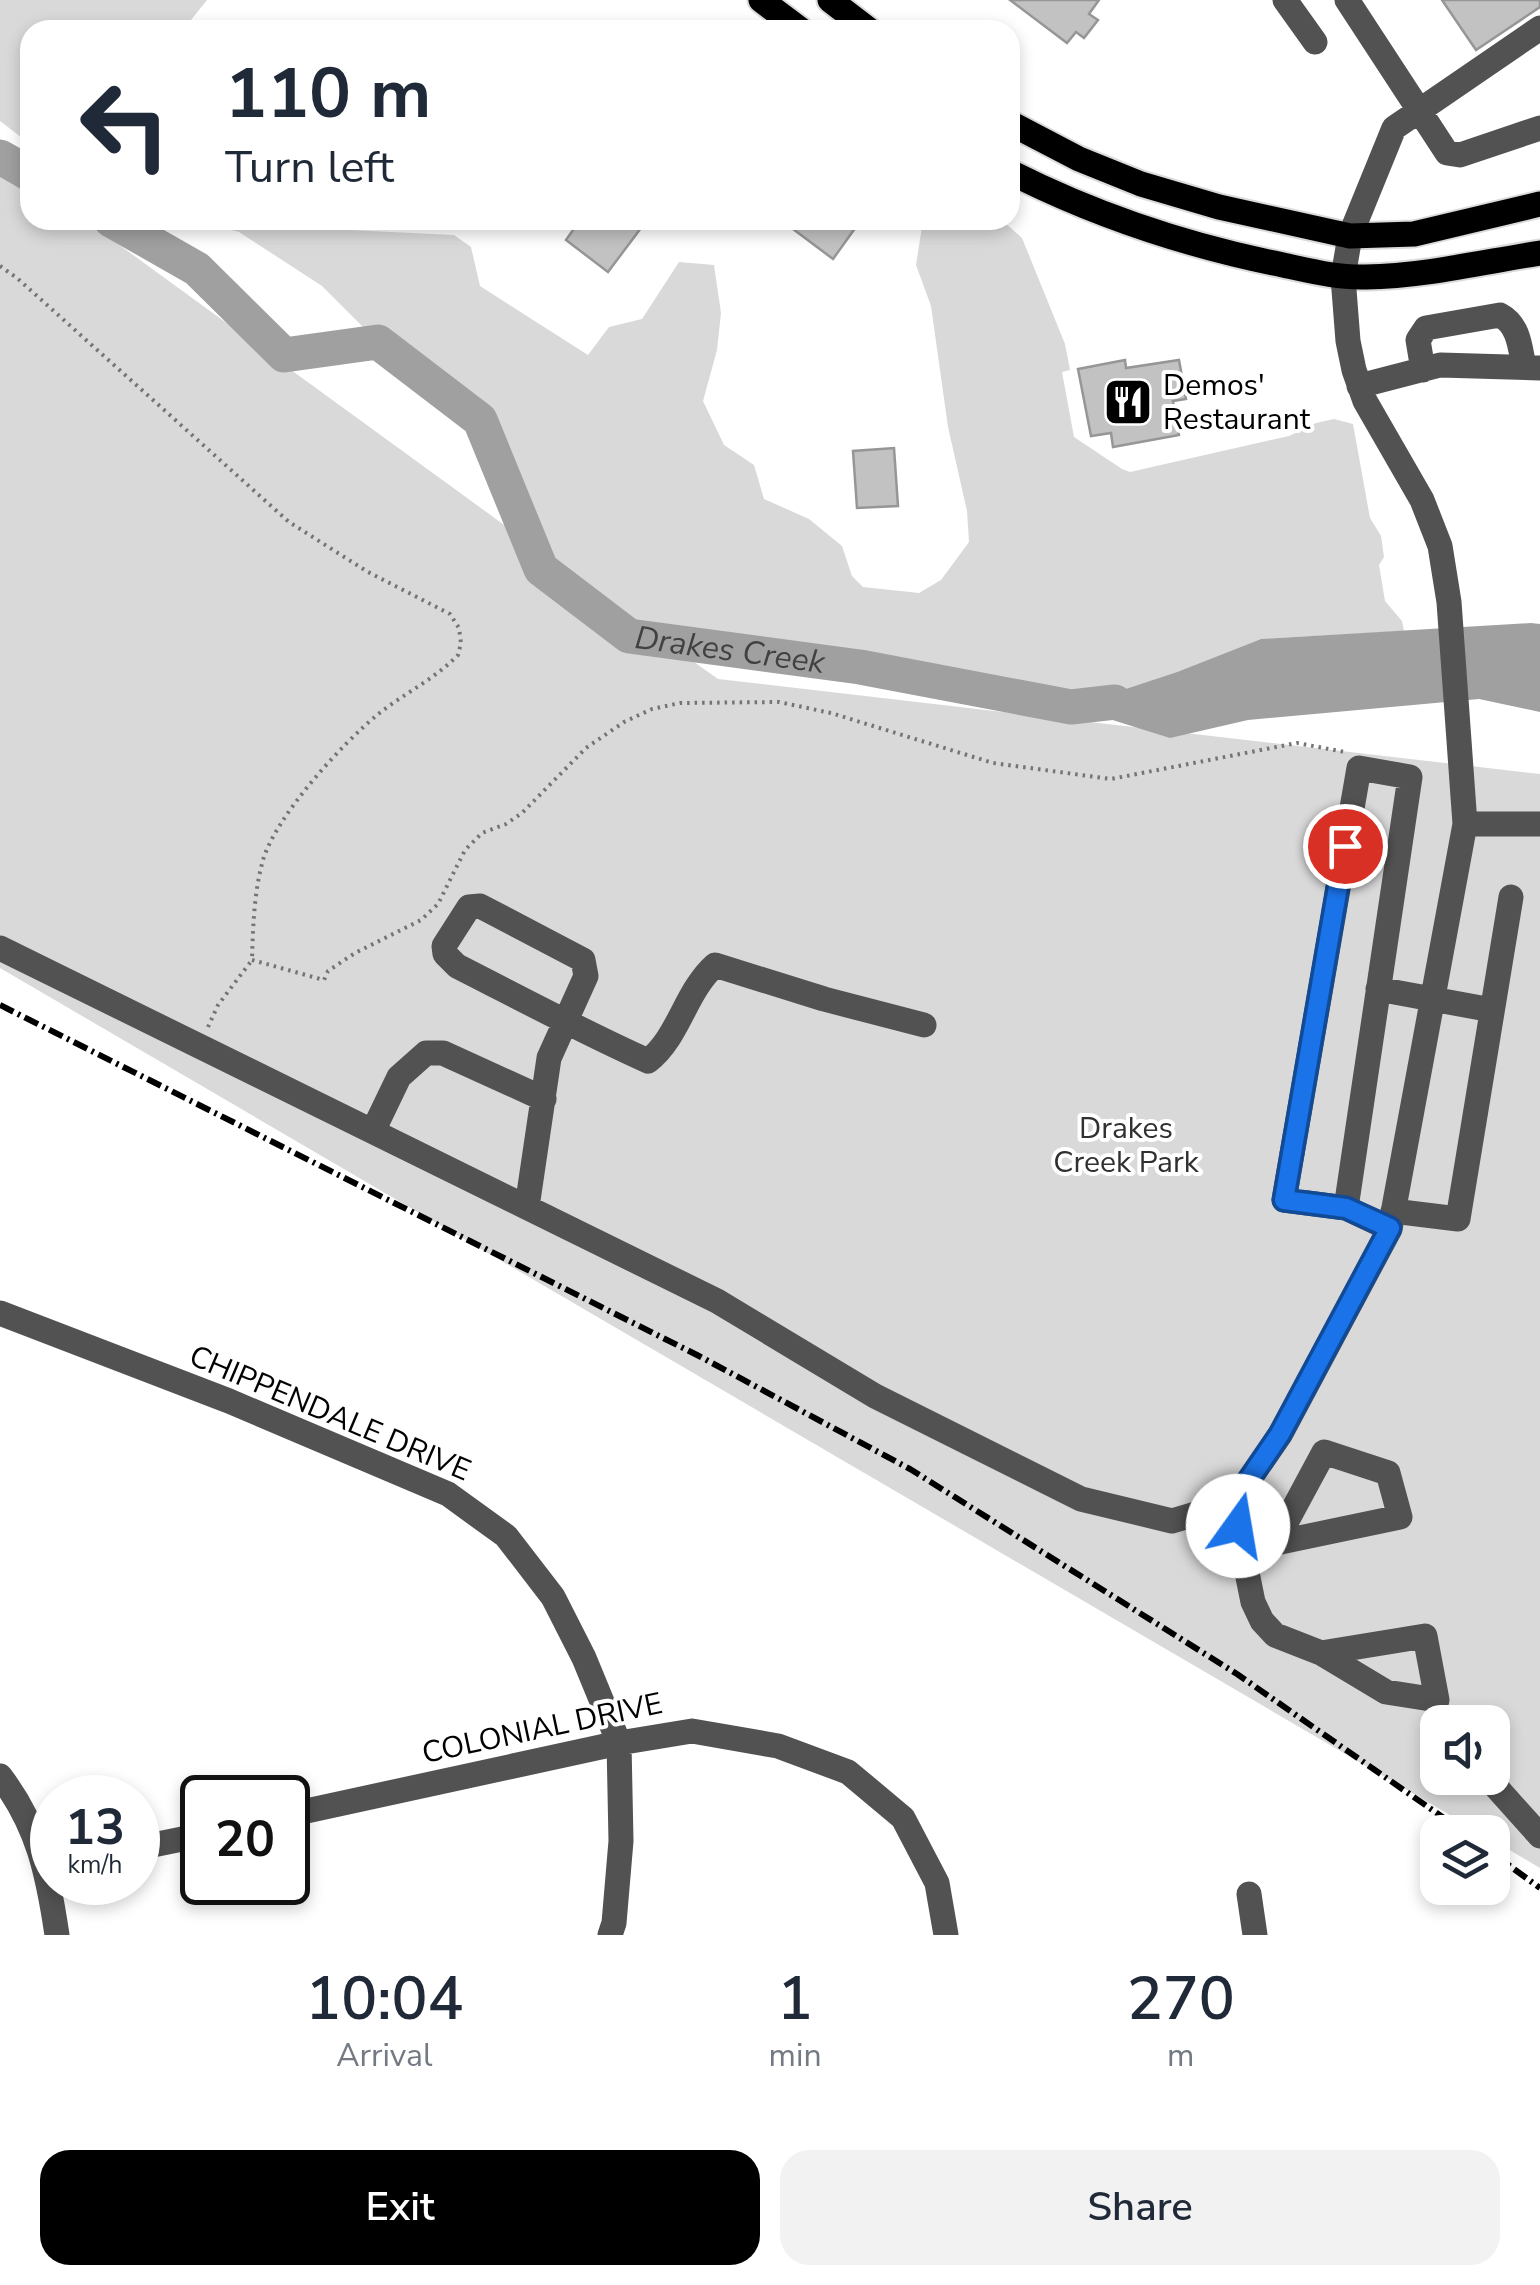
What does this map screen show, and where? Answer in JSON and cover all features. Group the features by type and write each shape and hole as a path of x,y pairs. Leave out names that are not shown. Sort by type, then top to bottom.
{"main road":[{"path":"761,0 788,20"},
{"path":"830,0 856,20"},
{"path":"1020,128 1079,159 1142,184 1219,207 1350,236 1414,234 1540,204"},
{"path":"1020,177 1062,198 1159,234 1228,254 1342,277 1414,274 1540,253"}],"street":[{"path":"1286,0 1315,42"},
{"path":"1347,0 1448,153 1460,155 1540,128"},
{"path":"0,948 716,1301 875,1396 1081,1499 1172,1521 1233,1503 1280,1434 1392,1220 1465,824 1449,602 1440,546 1422,500 1359,386 1348,340 1342,277 1350,236 1394,128 1540,28"},
{"path":"1359,386 1422,370 1440,365 1532,367 1515,328 1500,315 1426,328 1418,340 1422,370"},
{"path":"1346,1208 1410,776 1359,768 1284,1200 1346,1208 1392,1220 1458,1218 1511,897"},
{"path":"1465,824 1540,824"},
{"path":"526,1207 549,1058 566,1021 586,976 583,960 480,906 469,907 444,946 445,954 457,966 566,1021 648,1061 668,1037 698,980 715,965 924,1025"},
{"path":"1378,990 1492,1010"},
{"path":"373,1131 399,1077 426,1053 443,1053 544,1099"},
{"name":"CHIPPENDALE DRIVE","path":"0,1313 229,1400 448,1494 506,1536 553,1598 584,1658 619,1743 621,1841 610,1935"},
{"path":"1242,1550 1275,1543 1400,1516 1388,1473 1324,1452 1275,1543"},
{"path":"1233,1503 1253,1602 1275,1635 1321,1653 1386,1692 1424,1705"},
{"path":"1321,1653 1425,1636 1441,1705"},
{"name":"COLONIAL DRIVE","path":"310,1810 619,1743 692,1731 778,1746 848,1772 903,1818 937,1883 946,1935"},
{"path":"0,1776 22,1804 30,1823"},
{"path":"1503,1795 1540,1836"},
{"path":"1249,1894 1254,1935"},
{"path":"54,1905 57,1935"}],"path":[{"path":"0,266 288,522 368,572 450,614 459,628 458,656 376,716 349,742 328,763 272,837 262,864 252,960 218,1005 203,1048"},
{"path":"252,960 324,980 328,972 355,953 410,928 438,904 464,850 482,833 506,824 522,812 586,748 624,722 652,709 680,703 780,702 831,713 993,763 1111,779 1297,742 1345,752"}],"green space":[{"path":"0,0 207,0 191,20 20,20 20,136 0,121"},
{"name":"Drakes Creek Park","path":"0,159 20,173 20,230 99,230 529,543 480,420 378,342 322,286 232,230 454,235 471,247 480,286 588,355 609,327 642,319 679,262 714,265 721,313 717,350 703,401 724,445 754,465 764,499 809,519 842,546 852,576 863,587 919,593 941,580 969,542 931,306 916,265 921,230 1013,230 1022,238 1065,344 1070,370 1062,372 1074,437 1122,469 1130,472 1289,436 1334,419 1353,424 1370,518 1381,536 1384,557 1379,565 1385,601 1402,621 1404,631 1261,639 1071,707 860,667 666,642 718,679 1540,774 1540,1868 1510,1850 1510,1815 1450,1815 0,968"}],"shaded area":[{"path":"1540,624 1540,712 1479,699 1248,720 1170,738 1071,707 1261,639"}],"building":[{"path":"1010,0 1099,0 1089,14 1098,20 1084,38 1076,32 1067,43"},
{"path":"1442,0 1540,0 1540,7 1476,50"},
{"path":"573,230 640,230 608,272 566,240"},
{"path":"794,230 854,230 833,259"},
{"name":"Demos' Restaurant","path":"1125,360 1126,368 1179,360 1186,399 1173,401 1179,435 1113,447 1111,433 1091,436 1078,369"},
{"path":"894,448 898,506 857,508 853,451"}],"waterway":[{"name":"Drakes Creek","path":"0,157 20,168"},
{"name":"Drakes Creek","path":"129,230 197,269 284,355 378,342 480,420 541,569 629,636 860,667 1071,707 1115,702"}],"railway":[{"path":"0,1005 699,1356 910,1469 1237,1674 1440,1815"},
{"path":"1510,1866 1540,1888"}],"place":[{"name":"Demos' Restaurant","path":"1128,402"}],"route":[{"path":"1238,1526 1233,1503 1280,1434 1390,1228 1346,1208 1284,1200 1345,846"}]}
